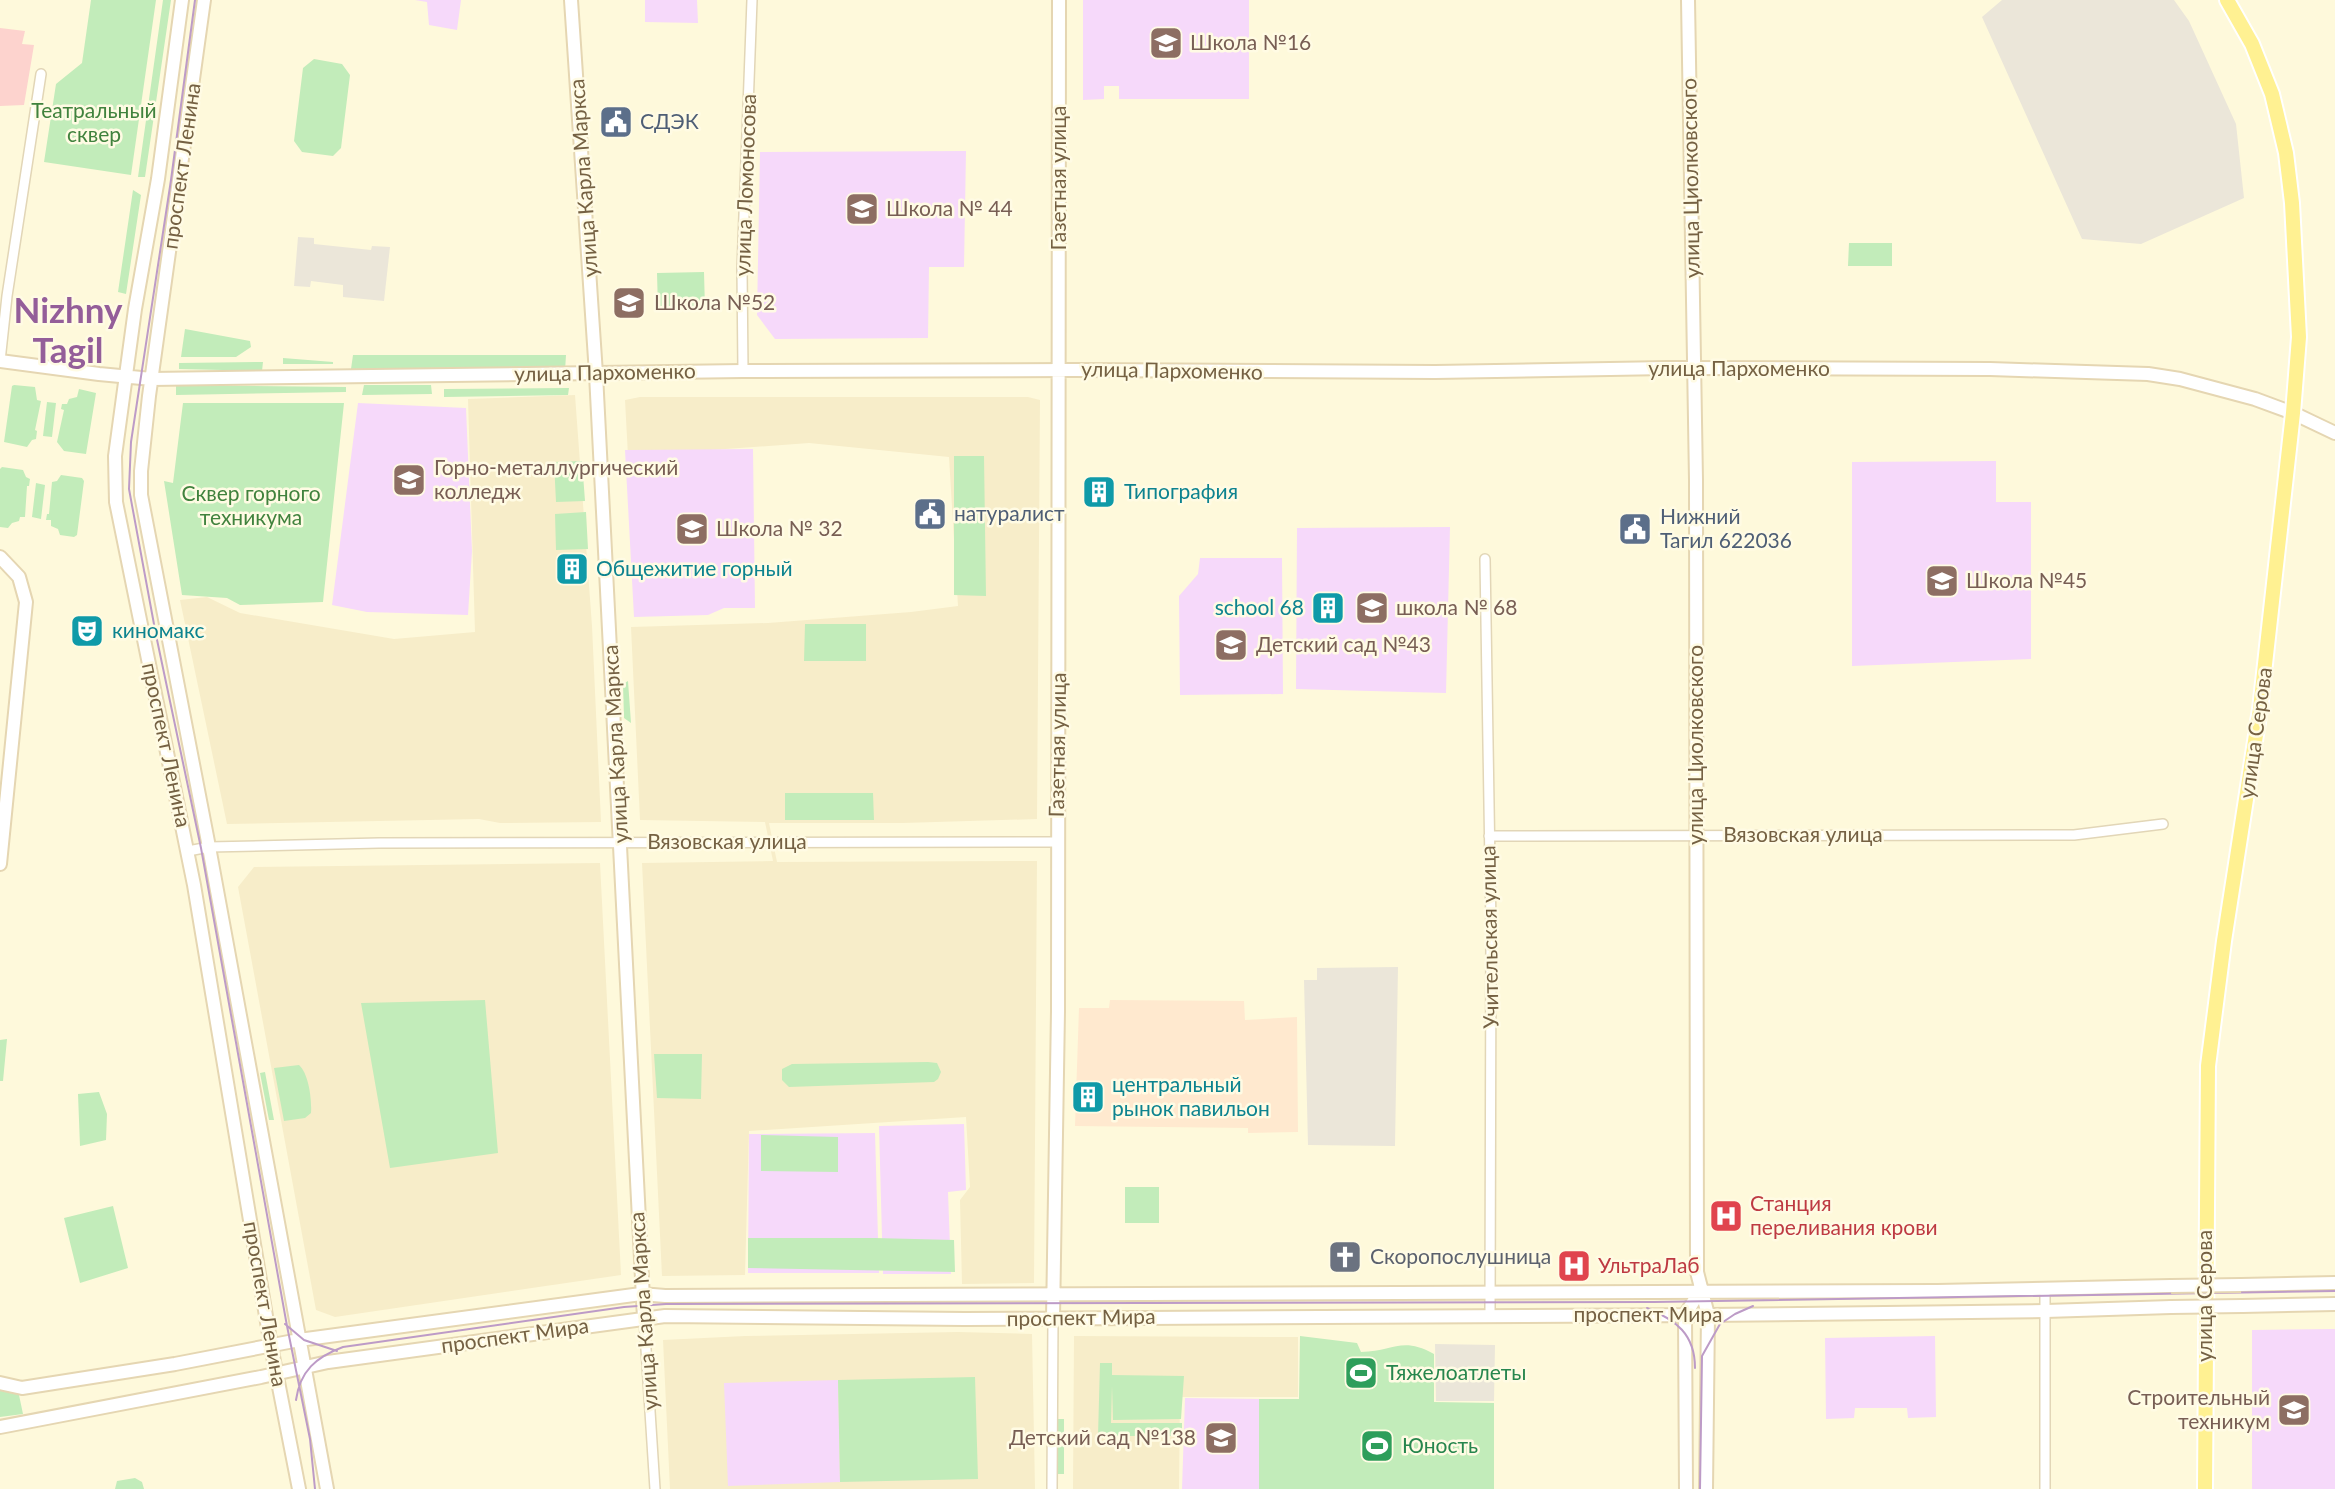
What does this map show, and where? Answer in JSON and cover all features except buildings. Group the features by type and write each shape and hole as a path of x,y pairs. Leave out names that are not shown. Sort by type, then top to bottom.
{"main road":[{"name":"проспект Ленина","path":"182,0 158,178 135,309 115,456 116,502 188,851 271,1346 299,1489"},
{"name":"проспект Ленина","path":"204,0 152,379 141,471 141,495 327,1489"},
{"name":"улица Карла Маркса","path":"571,0 596,374 644,1318"},
{"name":"Газетная улица","path":"1053,1318 1058,1011 1056,842 1059,0"},
{"name":"улица Циолковского","path":"1688,0 1695,369 1695,835 1699,1198 1697,1272 1708,1315 1706,1489"},
{"name":"улица Серова","path":"2204,1485 2208,1066 2224,941 2260,709 2293,413 2299,307 2286,153 2272,94 2252,44 2227,0"},
{"name":"улица Пархоменко","path":"0,362 152,379 743,371 1059,370 1463,372 1978,369 2148,374 2205,384 2293,413 2335,433"},
{"path":"0,557 22,584 26,602 0,864"},
{"name":"проспект Мира","path":"0,1383 22,1388 175,1364 299,1340 641,1294 1490,1294 2045,1290 2335,1283"},
{"path":"1686,1489 1685,1315 1700,1291"},
{"name":"проспект Мира","path":"0,1427 304,1367 644,1318 730,1315 965,1319 1708,1315 2335,1304"}],"street":[{"name":"улица Ломоносова","path":"743,371 742,270 752,0"},
{"path":"0,362 41,74"},
{"name":"Учительская улица","path":"1485,559 1491,927 1490,1315"},
{"name":"Вязовская улица","path":"1489,836 2098,834 2164,824"},
{"name":"Вязовская улица","path":"188,851 209,847 379,843 1056,842"},
{"path":"2045,1290 2045,1489"},
{"name":"улица Карла Маркса","path":"644,1318 655,1489"},
{"name":"Газетная улица","path":"1052,1489 1053,1318"}],"shaded area":[{"path":"415,0 461,0 457,30 429,25 427,2"},
{"path":"645,0 697,0 698,23 645,22"},
{"name":"Школа №16","path":"1083,0 1249,0 1249,99 1119,99 1119,86 1104,86 1104,99 1083,100"},
{"path":"2002,0 2174,0 2189,21 2236,124 2244,198 2141,244 2082,239 1982,17"},
{"path":"0,28 25,31 22,44 34,45 24,105 0,106"},
{"name":"Школа № 44","path":"966,151 964,267 929,267 928,338 775,339 757,315 760,152"},
{"path":"298,237 314,238 314,244 371,250 372,246 390,247 384,301 343,297 343,285 311,281 310,287 294,286"},
{"path":"575,395 592,626 601,822 500,823 479,819 227,824 180,600 207,597 240,613 394,639 475,632 468,399"},
{"path":"640,397 1028,397 1040,400 1037,819 769,823 777,862 1037,861 1034,1283 962,1284 960,1200 970,1187 966,1117 749,1131 745,1275 662,1276 642,863 773,861 765,822 640,820 631,627 768,623 958,606 949,457 809,443 628,456 625,400"},
{"name":"Горно-металлургический колледж","path":"358,403 466,408 472,551 468,615 367,612 332,605"},
{"name":"Школа № 32","path":"753,449 755,608 724,608 708,615 634,617 625,450"},
{"name":"Школа №45","path":"1996,461 1996,502 2031,502 2031,659 1852,666 1852,462"},
{"name":"школа № 68","path":"1450,527 1446,693 1296,689 1297,528"},
{"name":"Детский сад №43","path":"1200,558 1282,558 1283,694 1180,695 1179,596 1198,574"},
{"path":"600,863 621,1275 335,1317 316,1310 238,887 254,867"},
{"path":"1398,967 1395,1146 1308,1145 1304,980 1317,980 1317,968"},
{"path":"1110,1000 1244,1001 1245,1020 1297,1017 1298,1132 1248,1133 1248,1128 1075,1126 1079,1008 1109,1008"},
{"path":"964,1124 966,1190 948,1192 951,1274 883,1274 879,1126"},
{"path":"875,1133 879,1273 748,1273 749,1134"},
{"name":"Строительный техникум","path":"2335,1329 2335,1489 2252,1489 2252,1330"},
{"path":"958,1332 1032,1334 1035,1489 670,1489 663,1340"},
{"path":"1074,1336 1298,1337 1298,1397 1180,1397 1179,1489 1073,1489"},
{"path":"1935,1336 1936,1417 1908,1418 1907,1408 1855,1408 1854,1418 1826,1419 1825,1338"},
{"path":"1435,1344 1495,1345 1494,1401 1436,1401"},
{"path":"838,1380 840,1482 728,1486 724,1383"},
{"name":"Детский сад №138","path":"1185,1398 1259,1399 1259,1489 1182,1489"}],"green space":[{"name":"Театральный сквер","path":"91,0 156,0 131,175 44,162 56,84 82,63"},
{"path":"163,0 171,0 145,177 138,177"},
{"path":"314,59 342,64 350,75 341,148 333,156 302,152 294,141 303,68"},
{"path":"133,190 141,195 126,294 118,292"},
{"path":"1849,243 1892,243 1892,266 1848,266"},
{"path":"704,272 705,309 658,310 657,273"},
{"path":"185,329 250,341 251,347 236,357 181,357"},
{"path":"353,355 566,355 565,371 355,372 351,369"},
{"path":"283,358 333,362 333,364 283,364"},
{"path":"263,362 262,371 179,369 179,363"},
{"path":"14,385 35,387 37,400 41,401 35,430 36,439 27,447 4,442"},
{"path":"176,385 346,387 346,392 176,395"},
{"path":"364,385 431,385 432,394 362,395"},
{"path":"569,388 568,395 444,397 444,389"},
{"path":"79,389 96,393 86,454 64,451 57,442 64,410 61,409 62,404 67,404 69,399 77,397"},
{"path":"47,402 56,403 52,437 43,436"},
{"name":"Сквер горного техникума","path":"183,403 344,403 323,602 240,605 227,598 182,595 164,481 173,483"},
{"path":"954,456 984,456 986,596 954,595"},
{"path":"582,461 585,501 556,502 554,462"},
{"path":"2,467 23,470 30,479 25,517 20,517 19,521 8,528 0,527"},
{"path":"61,475 82,478 84,481 77,535 74,537 60,535 58,529 51,526 51,520 46,520 52,482 57,481"},
{"path":"36,483 45,485 41,519 32,517"},
{"path":"586,512 588,549 556,550 555,514"},
{"path":"805,624 866,624 866,661 804,661"},
{"path":"628,681 631,723 624,718 623,684"},
{"path":"785,793 873,793 874,820 785,820"},
{"path":"485,1000 498,1153 390,1168 361,1003"},
{"path":"7,1039 3,1081 0,1081 0,1040"},
{"path":"654,1054 702,1054 701,1099 657,1098"},
{"path":"937,1063 941,1072 934,1082 789,1087 782,1080 782,1069 792,1064"},
{"path":"299,1065 307,1081 311,1113 305,1118 284,1121 274,1068"},
{"path":"265,1072 274,1120 269,1120 260,1073"},
{"path":"99,1092 107,1114 106,1140 80,1146 78,1094"},
{"path":"761,1135 838,1137 838,1172 761,1171"},
{"path":"1125,1187 1159,1187 1159,1223 1125,1223"},
{"path":"113,1206 128,1268 80,1283 64,1218"},
{"path":"748,1238 954,1240 955,1272 748,1268"},
{"name":"Юность","path":"1300,1336 1357,1343 1361,1352 1406,1345 1434,1354 1434,1402 1494,1403 1494,1489 1259,1489 1259,1399 1299,1399"},
{"path":"1100,1363 1112,1363 1112,1375 1184,1376 1181,1419 1113,1420 1112,1386 1111,1423 1182,1423 1182,1436 1098,1436"},
{"path":"975,1377 978,1479 840,1482 838,1380"},
{"path":"0,1388 19,1395 23,1414 0,1417"},
{"path":"1058,1419 1064,1419 1064,1474 1057,1474"},
{"path":"135,1478 142,1482 144,1489 115,1489 117,1481"}],"tram line":[{"path":"195,0 131,442 129,489 156,635 201,848 287,1326 310,1439 315,1489"},
{"path":"296,1400 301,1381 311,1366 325,1355 343,1347 624,1307 666,1304 1654,1302 2335,1291"},
{"path":"1700,1489 1702,1356 1720,1324 1753,1306"},
{"path":"1647,1308 1675,1323 1682,1330 1692,1346 1695,1368"},
{"path":"285,1324 304,1340 337,1351"}],"place":[{"name":"Школа №16","path":"1166,43"},
{"name":"СДЭК","path":"616,122"},
{"name":"Школа № 44","path":"862,209"},
{"name":"Школа №52","path":"629,303"},
{"name":"Горно-металлургический колледж","path":"409,480"},
{"name":"Типография","path":"1099,492"},
{"name":"натуралист","path":"930,514"},
{"name":"Школа № 32","path":"692,529"},
{"name":"Нижний Тагил 622036","path":"1635,529"},
{"name":"Общежитие горный","path":"572,569"},
{"name":"Школа №45","path":"1942,581"},
{"name":"school 68","path":"1328,608"},
{"name":"школа № 68","path":"1372,608"},
{"name":"киномакс","path":"87,631"},
{"name":"Детский сад №43","path":"1231,645"},
{"name":"центральный рынок павильон","path":"1088,1097"},
{"name":"Станция переливания крови","path":"1726,1216"},
{"name":"Скоропослушница","path":"1345,1257"},
{"name":"УльтраЛаб","path":"1574,1266"},
{"name":"Тяжелоатлеты","path":"1361,1373"},
{"name":"Строительный техникум","path":"2294,1410"},
{"name":"Детский сад №138","path":"1221,1438"},
{"name":"Юность","path":"1377,1446"}],"district":[{"name":"Nizhny Tagil","path":"68,331"}]}
